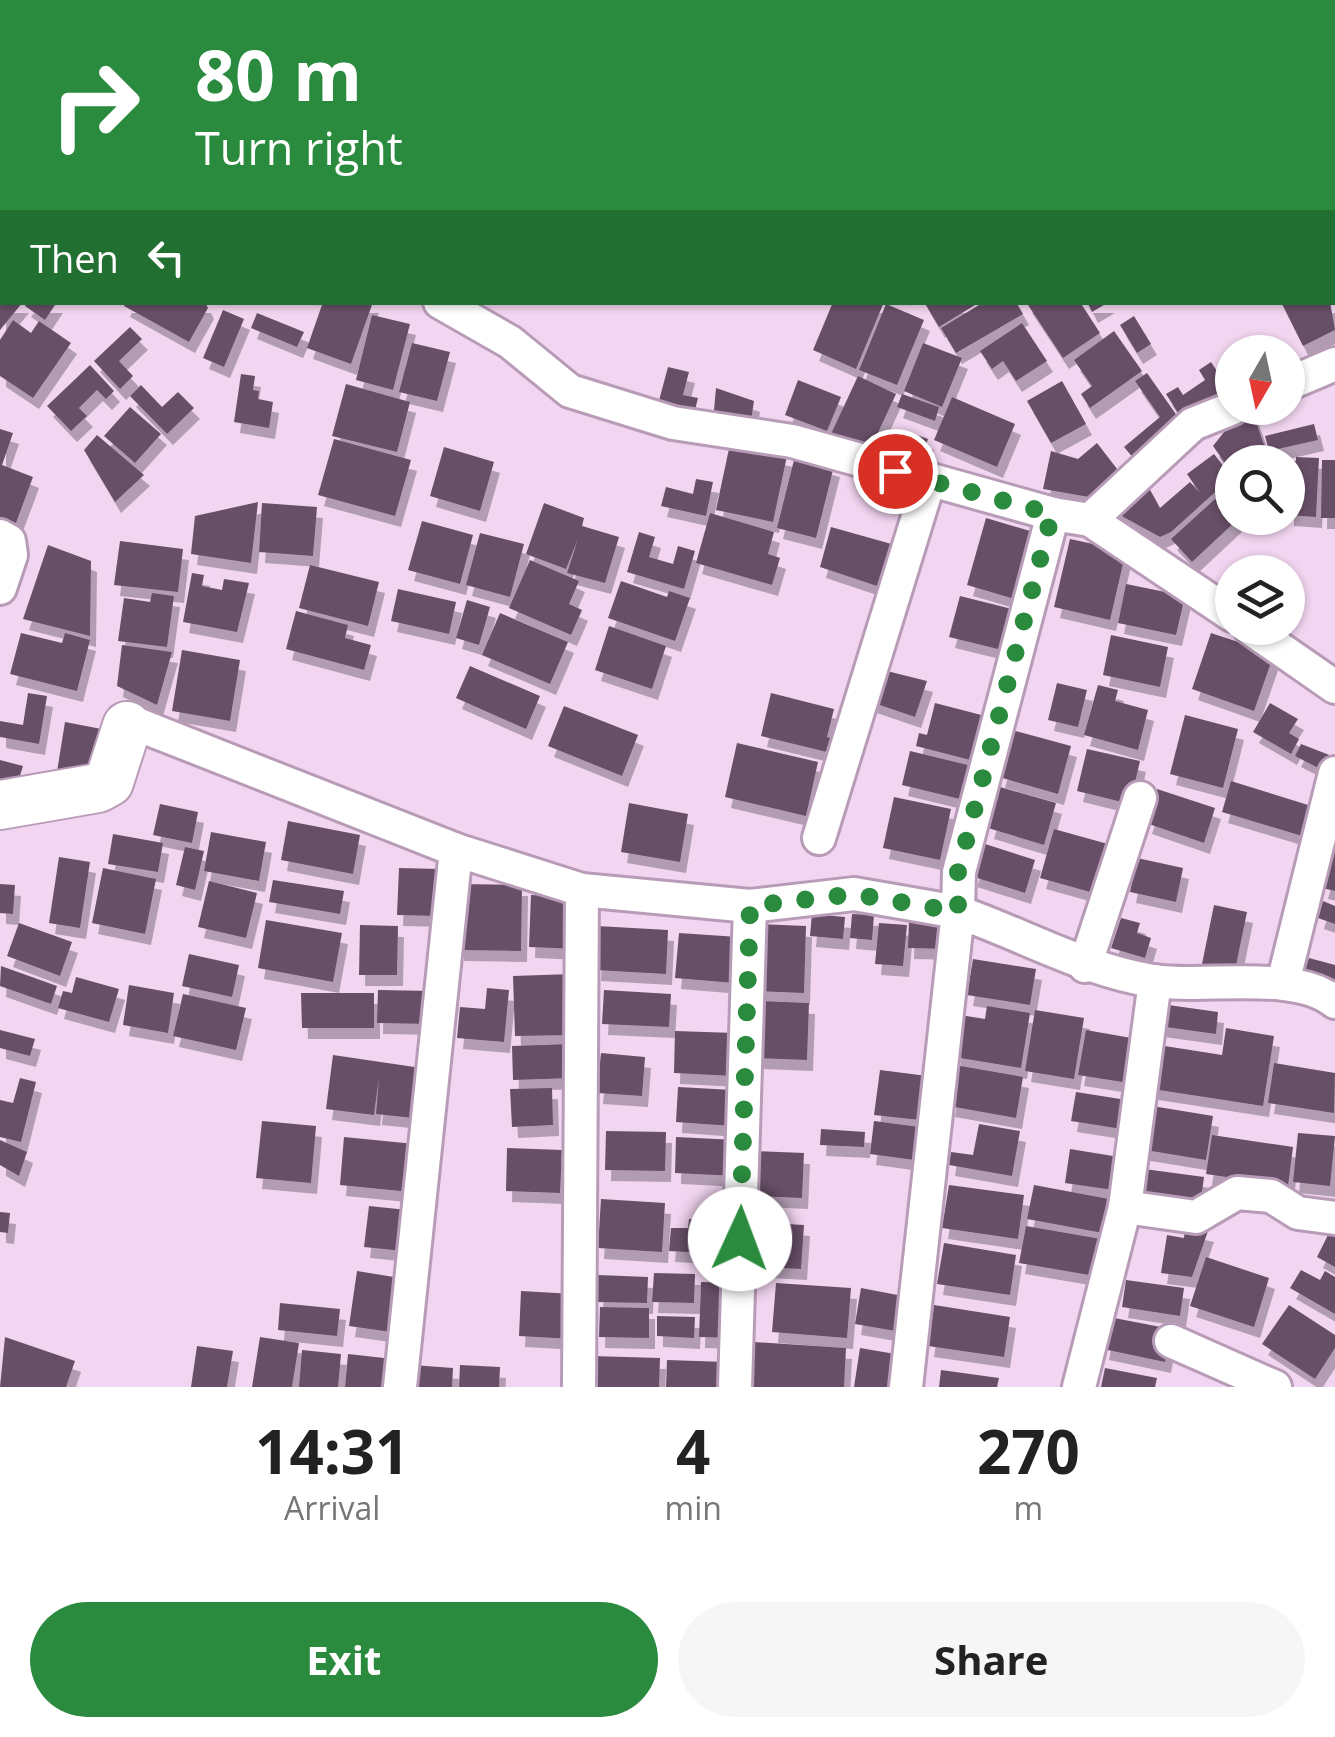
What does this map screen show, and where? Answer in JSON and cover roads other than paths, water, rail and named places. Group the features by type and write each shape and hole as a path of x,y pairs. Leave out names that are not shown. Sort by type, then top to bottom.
{"street":[{"path":"445,305 510,342 570,392 673,423 792,441 1052,514 1090,520 1215,604"},
{"path":"1305,377 1335,364"},
{"path":"1090,520 1193,424 1215,415"},
{"path":"819,838 929,481"},
{"path":"906,1387 958,912 958,872 1052,514"},
{"path":"0,536 9,541 11,554 0,588"},
{"path":"1274,645 1335,687"},
{"path":"0,805 109,782 127,726 138,724 456,850 582,890 750,906 854,894 958,912 1034,938 1085,966 1155,981 1283,984 1335,1002"},
{"path":"1283,984 1335,773"},
{"path":"1085,966 1140,798"},
{"path":"400,1387 456,850"},
{"path":"579,1387 582,890"},
{"path":"735,1387 750,906"},
{"path":"1079,1387 1125,1207 1155,981"},
{"path":"1125,1207 1196,1217 1237,1193 1271,1196 1298,1213 1335,1218"},
{"path":"1170,1341 1275,1387"}]}
